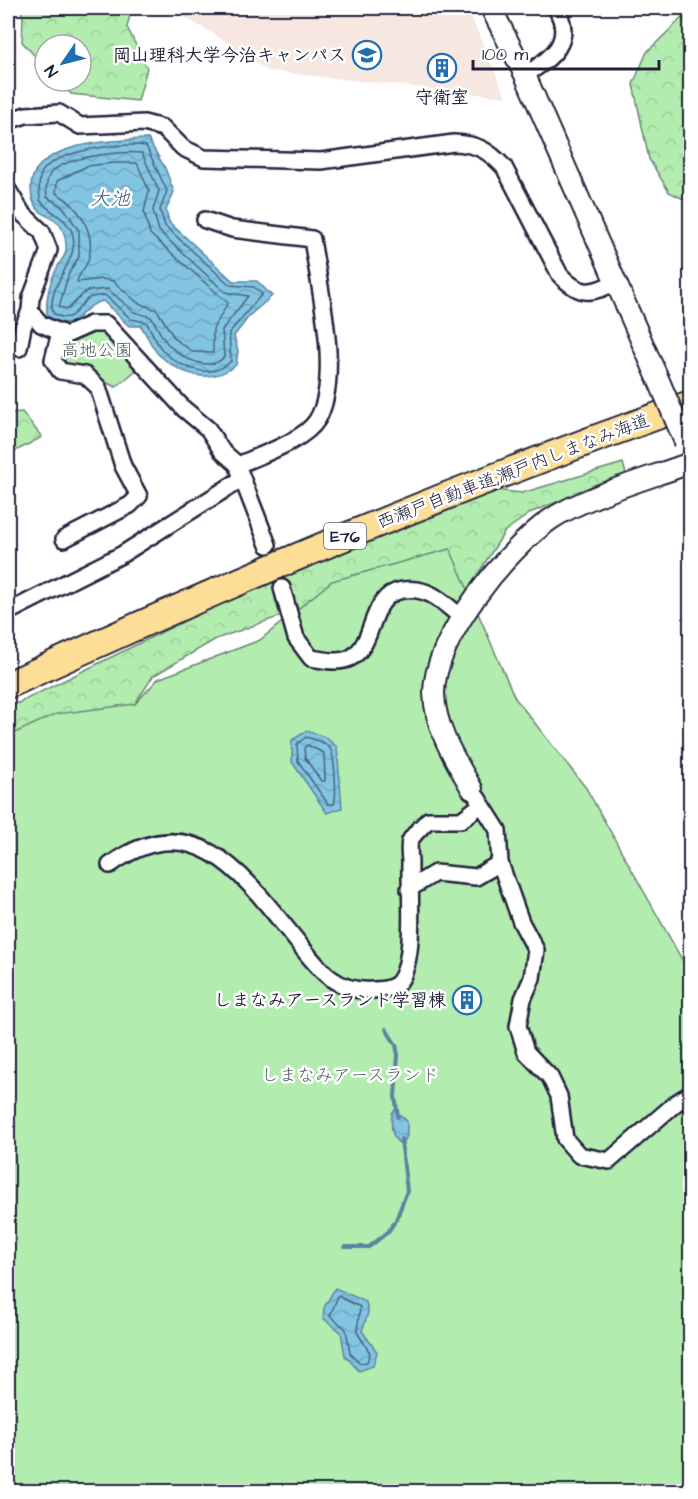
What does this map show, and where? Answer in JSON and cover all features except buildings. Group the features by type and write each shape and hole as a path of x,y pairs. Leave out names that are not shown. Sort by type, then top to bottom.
{"highway":[{"name":"西瀬戸自動車道;瀬戸内しまなみ海道","path":"8,685 261,571 422,504 690,404"}],"street":[{"path":"491,8 525,75 688,448"},
{"path":"525,75 553,57 562,38 563,20 556,8"},
{"path":"8,121 26,115 59,113 80,126 144,123 163,128 183,148 204,158 321,161 454,143 473,144 490,152 504,167 560,275 573,289 589,292 616,282"},
{"path":"10,200 42,232 49,250 31,298 30,311 23,327 19,348"},
{"path":"8,612 121,555 239,472 296,439 317,421 328,393 327,332 312,239 232,229 205,220"},
{"path":"30,311 41,324 66,335 91,324 106,324 184,410 208,429 239,472 268,545"},
{"path":"60,332 53,360 60,371 86,375 98,387 123,466 139,496 129,505 64,539"},
{"path":"690,463 552,518 525,539 498,567 445,646 434,692 445,741 476,797 498,830 500,863 521,922 536,950 532,978 523,999 518,1026 526,1052 550,1077 559,1096 565,1138 579,1155 609,1161 676,1102 690,1094"},
{"path":"282,588 296,638 311,657 333,661 351,658 358,651 380,605 393,591 418,587 438,597 462,618"},
{"path":"110,865 136,849 155,842 180,842 204,848 235,870 326,976 349,989 364,991 394,986 404,974 408,961 410,840 428,820 461,820 476,797"},
{"path":"409,889 435,873 476,877 500,863"}],"shaded area":[{"name":"岡山理科大学今治キャンパス","path":"169,8 467,8 506,97 268,71 222,39"}],"green space":[{"path":"20,8 132,8 127,27 147,68 138,101 71,94 93,93 93,33 33,33 33,54 22,42 23,17"},
{"path":"690,10 690,202 669,192 649,159 633,84 647,52"},
{"name":"高地公園","path":"104,326 141,366 116,387 107,383 103,387 71,368 65,361 69,340"},
{"path":"22,412 42,437 8,455 8,413"},
{"path":"623,463 626,474 532,512 505,531 464,596 278,617 216,639 153,676 135,704 8,790 8,708 229,599 424,515 495,490 522,493"},
{"name":"しまなみアースランド","path":"450,549 515,698 586,788 690,974 690,1491 8,1491 8,736 56,714 135,704 158,679 260,640 332,581"}],"water":[{"name":"大池","path":"148,139 165,168 174,192 166,210 169,222 233,281 257,281 272,296 250,315 234,336 238,351 236,365 217,375 197,375 177,368 156,352 141,326 129,326 103,301 88,308 73,321 67,323 48,318 48,291 65,254 66,245 61,227 56,221 40,212 33,201 32,181 39,167 53,156 71,148 113,141"},
{"path":"307,731 325,737 337,747 342,808 327,813 292,762 292,740"},
{"path":"395,1110 407,1121 407,1135 403,1145 399,1143 392,1131 392,1113"},
{"path":"335,1288 366,1302 368,1313 362,1331 377,1352 373,1366 359,1371 345,1356 341,1332 323,1318 324,1308"}],"waterway":[{"path":"386,1029 396,1045 398,1055 395,1096 398,1117"},
{"path":"345,1247 369,1247 388,1232 396,1220 407,1191 401,1139"}],"place":[{"name":"岡山理科大学今治キャンパス","path":"367,55"},
{"name":"守衛室","path":"442,68"},
{"name":"しまなみアースランド学習棟","path":"467,1000"}]}
